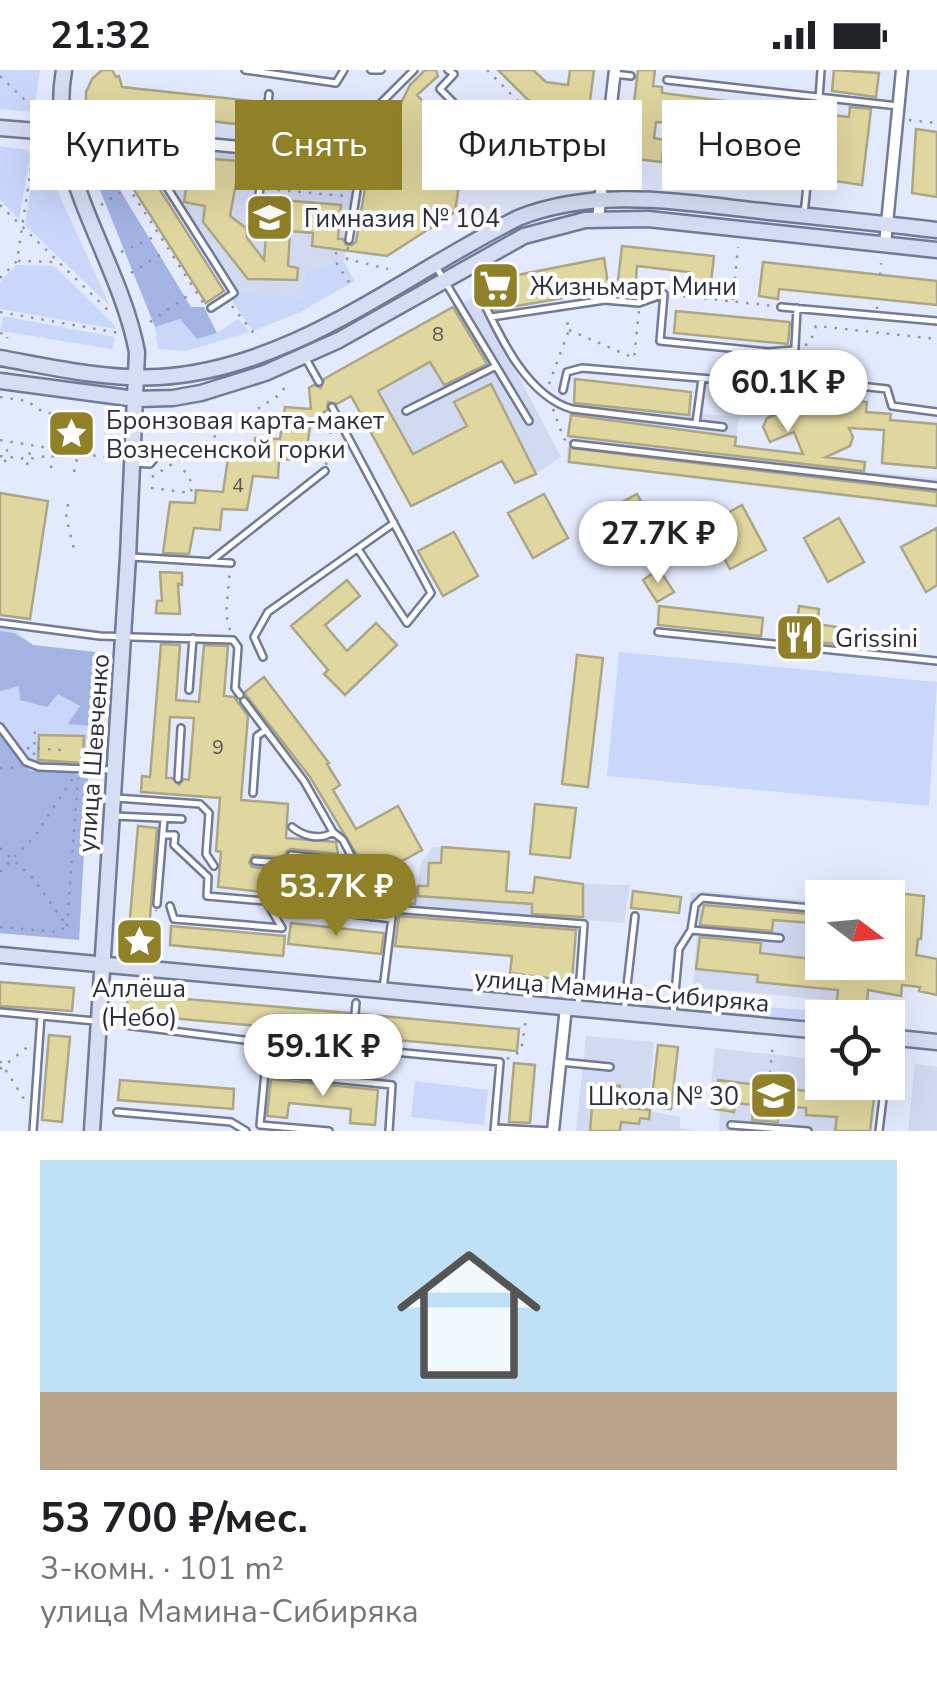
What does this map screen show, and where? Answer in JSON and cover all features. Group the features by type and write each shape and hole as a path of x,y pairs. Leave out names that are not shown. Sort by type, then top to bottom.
{"main road":[{"name":"улица Шевченко","path":"63,100 64,70"},
{"path":"0,128 30,130"},
{"name":"улица Шевченко","path":"78,190 131,320 138,377 92,1131"},
{"path":"0,358 138,377 200,373 260,356 332,323 530,213 599,198 648,199 937,230"},
{"path":"0,381 136,398 202,393 265,373 340,340 524,236 548,227 598,218 664,220 937,250"},
{"name":"улица Мамина-Сибиряка","path":"0,956 805,1030"},
{"path":"905,1039 937,1042"}],"street":[{"path":"885,244 902,70"},
{"path":"611,100 614,72"},
{"path":"598,218 600,190"},
{"path":"553,1131 560,1062 572,1008"}],"lane":[{"path":"245,70 336,84 344,70"},
{"path":"371,70 381,70"},
{"path":"349,240 369,115 414,70"},
{"path":"448,70 454,74 440,89 451,100"},
{"path":"820,99 821,70"},
{"path":"614,72 631,76"},
{"path":"666,80 898,106"},
{"path":"268,100 269,94"},
{"path":"167,190 234,293 211,308"},
{"path":"256,226 259,190"},
{"path":"804,216 807,190"},
{"path":"434,264 529,420"},
{"path":"490,317 605,300 639,302 664,294 660,341 768,352 794,350"},
{"path":"481,297 519,365 551,403 572,409 723,427"},
{"path":"780,307 937,321"},
{"path":"780,409 793,386 797,308"},
{"path":"305,356 320,382"},
{"path":"406,411 496,366"},
{"path":"563,390 567,372 582,368 793,386 809,382"},
{"path":"696,423 702,379"},
{"path":"841,384 886,389 892,406 937,412"},
{"path":"333,408 431,592 407,623 358,548"},
{"path":"574,444 937,486"},
{"path":"131,463 150,464 155,458"},
{"path":"211,562 325,472"},
{"path":"263,657 254,637 268,612 394,523"},
{"path":"128,557 231,562"},
{"path":"0,624 124,636 233,640 238,647 235,688 304,782 333,832 343,840 374,898 371,917"},
{"path":"658,632 937,661"},
{"path":"190,690 193,638"},
{"path":"0,727 26,762 114,770"},
{"path":"178,779 181,728"},
{"path":"253,793 257,736 266,730"},
{"path":"113,798 176,799 200,804 209,813 206,854 214,866"},
{"path":"112,816 182,820"},
{"path":"156,904 164,819"},
{"path":"292,828 302,835 327,836 333,832"},
{"path":"163,834 175,835 174,844 208,877 207,896 266,901 282,928 174,919 170,906"},
{"path":"290,856 352,858"},
{"path":"255,861 282,863 279,894 290,906 392,919"},
{"path":"673,1018 678,949 691,930 696,905 702,898 805,907"},
{"path":"383,990 393,909 584,924 572,1008"},
{"path":"624,1013 635,916"},
{"path":"691,930 780,938"},
{"path":"355,1014 356,1004"},
{"path":"0,1012 98,1022"},
{"path":"33,1131 41,1016"},
{"path":"125,1024 340,1052 352,1048 500,1062 494,1129 553,1131"},
{"path":"352,1048 353,1036"},
{"path":"336,1079 340,1052"},
{"path":"560,1062 610,1067"},
{"path":"328,1131 260,1125 265,1072 392,1085 388,1131"},
{"path":"879,1131 883,1100"},
{"path":"117,1112 231,1122 246,1131"},
{"path":"731,1125 808,1131"}],"path":[{"path":"487,70 517,100"},
{"path":"0,76 30,105"},
{"path":"907,120 937,123"},
{"path":"0,278 17,261 30,177"},
{"path":"101,205 124,190"},
{"path":"130,190 194,291 211,308"},
{"path":"280,190 345,196"},
{"path":"0,204 112,314"},
{"path":"122,252 158,235"},
{"path":"349,240 347,259 388,269"},
{"path":"732,302 738,247"},
{"path":"130,273 168,250"},
{"path":"336,252 337,264 353,288"},
{"path":"17,261 58,262"},
{"path":"880,274 881,263"},
{"path":"150,322 194,291"},
{"path":"664,294 780,307"},
{"path":"226,298 256,336"},
{"path":"569,330 634,358 639,302"},
{"path":"545,395 569,330 564,308"},
{"path":"0,312 119,333"},
{"path":"794,350 810,343 816,326 937,339"},
{"path":"0,334 8,335 7,338"},
{"path":"152,477 279,395 286,386"},
{"path":"0,397 27,401 42,412 95,420"},
{"path":"551,403 564,439 574,444"},
{"path":"325,472 333,408"},
{"path":"0,440 115,459"},
{"path":"5,462 9,442"},
{"path":"27,465 31,446"},
{"path":"51,468 54,449"},
{"path":"0,456 28,459 71,452"},
{"path":"74,472 78,453"},
{"path":"151,488 191,493 192,484 178,462"},
{"path":"68,504 66,517 74,550"},
{"path":"231,562 226,614 233,640"},
{"path":"34,764 35,726"},
{"path":"16,747 63,750"},
{"path":"0,872 42,827 79,769"},
{"path":"0,927 58,932 67,926 79,769"},
{"path":"0,848 33,878 67,926"},
{"path":"152,953 156,904"},
{"path":"500,1062 521,1052 526,1019"},
{"path":"34,1115 1,1066 40,1037"},
{"path":"770,1072 773,1043"}],"shaded area":[{"path":"0,70 40,70 30,112 0,109"},
{"path":"0,146 27,150 30,156 19,219 0,200"},
{"name":"Гимназия № 104","path":"215,153 235,155 235,190 351,190 344,262 354,281 300,312 262,327 173,190 215,190"},
{"path":"30,190 57,190 110,306 25,225"},
{"path":"100,190 120,190 191,307 204,307 217,333 197,339 180,319 155,327"},
{"path":"344,262 354,281 300,312 253,331 232,301 239,293 303,298 307,271"},
{"path":"16,265 54,266 115,329 0,309 0,282"},
{"path":"476,295 561,457 515,483 501,461 411,506 338,371"},
{"path":"3,316 115,337 112,349 0,331"},
{"path":"180,319 197,339 217,333 238,319 250,332 186,351 158,349 155,327"},
{"path":"573,401 739,417 735,446 865,462 865,472 937,478 937,508 566,463"},
{"path":"0,628 15,630 33,645 95,652 79,940 0,933"},
{"path":"0,631 14,633 33,645 95,652 91,726 68,724 80,706 58,694 47,707 20,700 19,686 0,691"},
{"path":"619,652 937,682 929,806 607,776"},
{"path":"0,735 30,771 72,772 88,779 79,940 0,933"},
{"path":"433,847 509,852 507,891 533,892 535,877 630,885 624,923 415,906 421,863"},
{"path":"691,893 805,900 805,980 869,980 867,1000 826,1000 693,987 698,917 688,916"},
{"path":"696,1001 805,1010 805,1020 694,1008"},
{"path":"586,1036 654,1042 648,1111 680,1117 680,1128 698,1131 576,1131"},
{"name":"Школа № 30","path":"715,1048 805,1058 805,1100 839,1100 835,1131 719,1131 720,1112 708,1109"},
{"path":"915,1064 937,1067 937,1131 908,1131"},
{"path":"415,1081 488,1090 484,1125 411,1117"}],"building":[{"path":"102,70 112,70 122,87 244,100 235,100 235,124 215,122 215,100 86,100 92,79"},
{"path":"425,70 436,70 438,76 417,95 422,100 422,190 458,190 455,212 387,256 312,246 313,233 290,231 288,266 298,268 297,280 248,279 203,222 205,206 184,202 186,190 215,190 215,159 235,161 230,216 246,228 247,238 264,260 269,199 341,205 338,239 352,245 356,242 365,190 402,190 402,101 410,85"},
{"path":"498,70 533,70 546,82 568,85 570,70 594,70 590,100 527,99"},
{"path":"638,70 655,70 653,86 662,87 662,93 717,100 662,100 662,122 656,122 654,138 662,140 662,162 642,160 642,100 634,100"},
{"path":"834,70 879,73 876,97 832,91"},
{"path":"850,107 871,109 862,185 837,181 837,115 849,117"},
{"path":"916,129 937,132 937,197 912,193"},
{"path":"134,190 160,190 224,291 206,303"},
{"path":"622,246 714,256 710,291 687,288 689,272 637,266 635,292 617,290"},
{"path":"604,258 609,290 494,310 487,281"},
{"path":"763,262 937,281 937,305 779,289 778,299 759,296"},
{"path":"453,307 487,364 444,385 430,362 378,391 413,454 467,426 454,402 491,384 536,474 515,483 502,461 411,506 351,396 337,404 328,402 327,410 311,421 305,460 279,459 278,478 253,476 247,510 222,509 220,530 194,528 189,554 163,553 170,502 195,503 196,490 223,492 228,458 254,459 255,438 280,439 285,407 311,409 309,388 321,388 324,379"},
{"path":"676,311 790,322 788,344 674,333"},
{"path":"575,379 691,392 689,415 574,403"},
{"path":"796,394 867,402 866,412 891,414 890,420 937,424 937,468 882,463 884,430 849,428 853,437 850,446 826,457 865,462 864,471 568,436 571,415 736,437 735,446 803,454 794,432 770,442 763,427 767,418 776,414 793,421"},
{"path":"570,448 937,492 937,506 569,462"},
{"path":"0,493 48,501 30,619 0,615"},
{"path":"544,494 568,538 533,558 508,513"},
{"path":"637,494 661,538 626,558 602,513"},
{"path":"742,505 766,550 730,569 706,525"},
{"path":"839,518 864,562 828,582 804,538"},
{"path":"937,528 937,585 926,592 901,547"},
{"path":"454,532 478,576 443,596 418,551"},
{"path":"659,569 674,592 657,602 643,580"},
{"path":"160,572 182,573 182,585 178,584 180,614 156,613 157,601 162,601"},
{"path":"347,580 360,596 325,625 347,651 376,623 397,645 345,695 324,674 328,670 291,626"},
{"path":"659,606 763,618 761,636 658,625"},
{"path":"799,606 819,609 817,624 849,629 847,645 795,640"},
{"path":"161,644 180,645 176,700 199,702 204,645 228,646 224,696 234,697 248,716 241,800 288,804 286,838 336,842 338,854 291,849 286,858 253,855 249,862 252,867 275,869 273,893 218,887 220,798 141,792 142,776 150,777","holes":["170,717 194,718 189,780 184,779 179,785 166,778"]},
{"path":"577,655 603,658 588,787 562,784"},
{"path":"264,677 329,763 340,785 333,790 356,829 398,806 422,850 382,872 393,892 406,893 406,888 416,888 415,904 385,902 310,777 246,695"},
{"path":"39,735 84,736 83,763 38,760"},
{"path":"535,804 576,808 570,858 530,854"},
{"path":"138,826 157,828 148,943 128,941"},
{"path":"442,847 509,852 506,891 533,893 535,877 583,884 583,917 532,914 532,904 418,896 418,886 428,886 429,863 441,863"},
{"path":"287,860 345,867 343,879 356,886 357,897 344,906 332,897 286,893"},
{"path":"633,891 681,897 679,913 631,908"},
{"path":"905,894 924,896 916,955 937,959 937,995 919,991 920,987 902,985 901,996 868,990 867,1000 837,1000 838,990 757,982 758,975 696,969 700,937 761,943 760,953 805,958 805,980 905,980"},
{"path":"704,905 805,914 805,922 773,920 772,931 700,925"},
{"path":"399,916 576,930 572,981 510,973 512,956 395,946"},
{"path":"291,923 384,933 381,954 288,944"},
{"path":"171,926 285,936 283,956 170,945"},
{"path":"0,982 74,988 72,1011 0,1006"},
{"path":"128,994 349,1013 355,1019 361,1014 519,1029 517,1051 364,1037 364,1043 359,1042 358,1032 353,1030 342,1045 290,1039 291,1029 126,1014"},
{"path":"49,1035 70,1037 62,1122 42,1120"},
{"path":"658,1045 678,1047 671,1109 651,1106"},
{"path":"514,1063 535,1065 530,1123 509,1122"},
{"path":"271,1079 378,1090 375,1125 350,1123 351,1109 289,1103 287,1118 267,1116"},
{"path":"120,1080 234,1089 233,1109 118,1100"},
{"path":"718,1080 805,1091 805,1100 874,1100 870,1131 835,1131 837,1117 806,1115 806,1108 780,1106 778,1122 752,1120 754,1105 735,1103 734,1112 715,1109"},
{"path":"594,1084 620,1086 618,1107 650,1110 649,1119 640,1118 639,1124 621,1122 620,1131 590,1131"}],"place":[{"name":"Гимназия № 104","path":"269,218"},
{"name":"Жизньмарт Мини","path":"495,286"},
{"name":"Бронзовая карта-макет Вознесенской горки","path":"71,434"},
{"name":"Grissini","path":"800,638"},
{"name":"Аллёша (Небо)","path":"139,942"},
{"name":"Школа № 30","path":"774,1096"}]}
